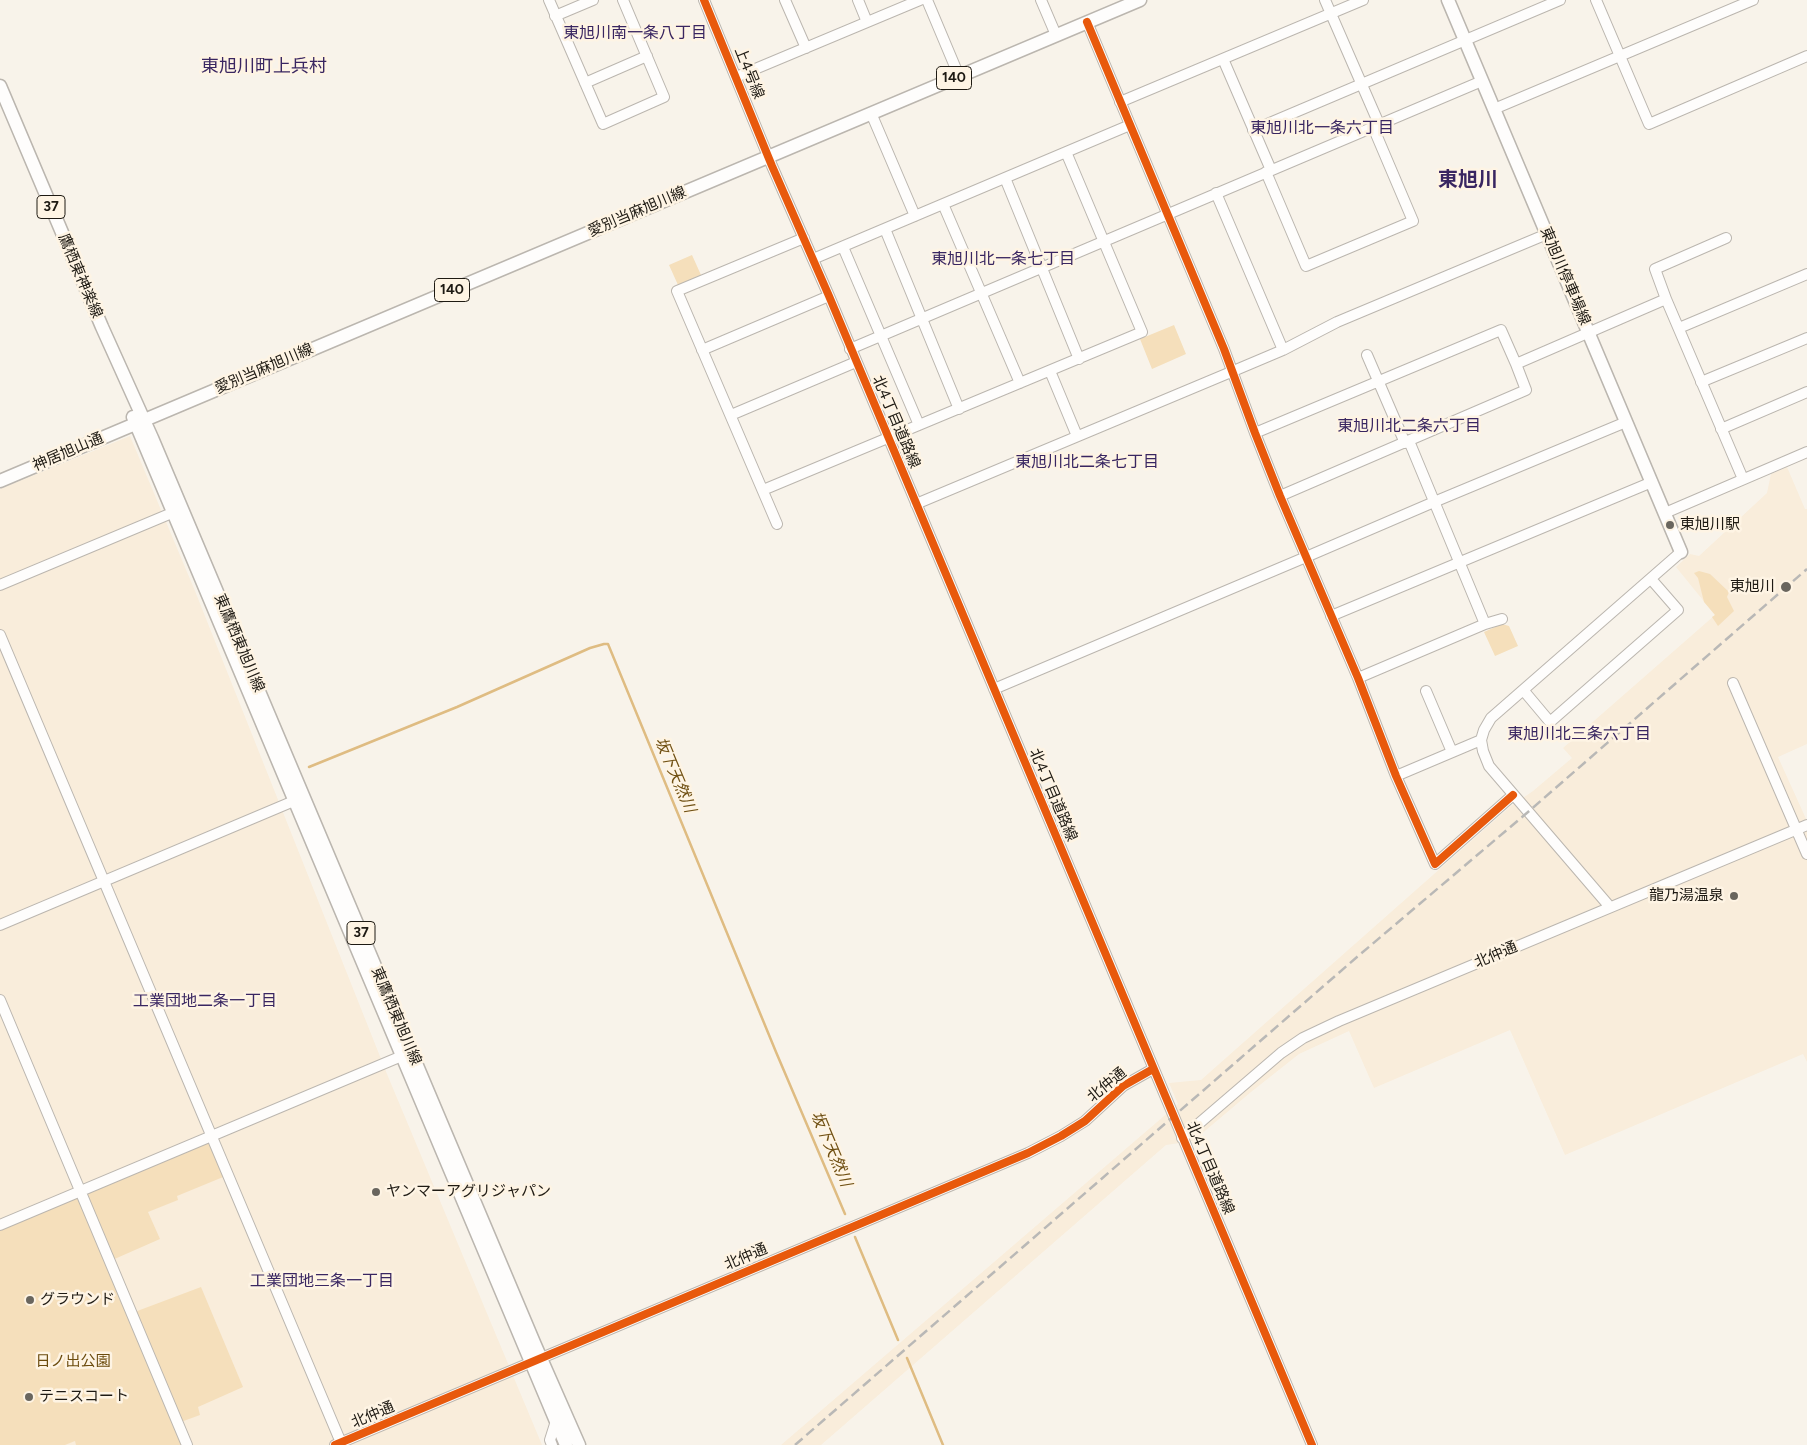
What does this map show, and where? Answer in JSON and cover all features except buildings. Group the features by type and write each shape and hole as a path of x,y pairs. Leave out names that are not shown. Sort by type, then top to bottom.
{"main road":[{"name":"愛別当麻旭川線","path":"140,422 1140,0"},
{"name":"東旭川停車場線","path":"1448,0 1681,552"},
{"name":"鷹栖東神楽線","path":"0,86 140,422"},
{"name":"神居旭山通","path":"0,481 140,422"},
{"name":"東鷹栖東旭川線","path":"140,422 537,1360 579,1445"},
{"name":"東鷹栖東旭川線","path":"537,1360 556,1422 566,1445"}],"street":[{"path":"549,0 602,124 664,97 622,0"},
{"path":"555,16 593,0"},
{"name":"上4号線","path":"704,0 768,156"},
{"path":"785,0 806,48"},
{"path":"858,0 867,22"},
{"path":"736,77 920,0"},
{"path":"928,0 959,76"},
{"path":"1041,0 1056,35"},
{"path":"1223,59 1306,266 1413,221 1362,84 1325,0"},
{"path":"1120,102 1362,0"},
{"path":"1253,130 1560,0"},
{"path":"1596,0 1649,124 1807,56"},
{"path":"1494,109 1753,0"},
{"path":"1087,22 1224,349 1231,372 1280,496 1358,678 1396,776 1435,864 1514,795"},
{"path":"585,83 647,56"},
{"path":"850,349 1482,81"},
{"path":"871,113 915,216"},
{"path":"813,259 1130,125"},
{"path":"763,490 1142,332 1066,152"},
{"name":"北4丁目道路線","path":"768,156 1312,1445"},
{"path":"1004,178 1079,359"},
{"path":"1216,193 1283,350"},
{"path":"943,204 1020,384"},
{"path":"885,229 959,409"},
{"path":"916,504 1283,350 1337,322 1547,234"},
{"path":"777,524 677,291 804,238"},
{"path":"1726,238 1655,269 1743,479"},
{"path":"843,247 882,335 918,425"},
{"path":"1679,328 1807,274"},
{"path":"702,350 828,296"},
{"path":"1516,364 1666,299"},
{"path":"1255,433 1501,330 1516,364 1526,390 1280,496"},
{"path":"1701,382 1807,338"},
{"path":"1367,356 1434,502 1485,624"},
{"path":"731,415 856,362"},
{"path":"1050,371 1077,436"},
{"path":"1721,429 1807,392"},
{"path":"994,689 1626,422"},
{"path":"1664,513 1807,452"},
{"path":"1331,616 1460,564 1652,482"},
{"path":"0,585 178,510"},
{"path":"1610,907 1489,766 1483,752 1481,740 1491,718 1681,552"},
{"path":"1524,690 1550,722 1678,610 1651,579"},
{"path":"1358,678 1485,624 1502,619"},
{"path":"0,635 339,1444"},
{"path":"1733,683 1807,854"},
{"path":"1426,691 1452,752"},
{"path":"1396,776 1481,740"},
{"path":"0,925 299,798"},
{"name":"北仲通","path":"1182,1138 1281,1053 1303,1038 1348,1017 1807,825"},
{"path":"0,1000 187,1445"},
{"path":"0,1225 407,1054"},
{"name":"北仲通","path":"339,1444 1028,1153 1061,1136 1084,1121 1123,1086 1154,1069"},
{"path":"552,1445 550,1440 556,1422"}],"shaded area":[{"path":"130,436 195,591 387,1074 542,1445 0,1445 0,489"},
{"path":"1787,467 1805,509 1807,509 1807,744 1778,757 1807,821 1807,1062 1803,1054 1565,1155 1510,1030 1374,1088 1349,1031 1299,1054 1193,1141 1166,1145 821,1445 781,1445 1178,1104 1169,1083 1201,1080 1511,806 1533,791 1572,758 1563,748 1715,615 1676,567 1690,554 1699,556 1767,493 1771,474"}],"green space":[{"path":"692,255 701,275 678,285 669,265"},
{"path":"1174,325 1186,354 1152,369 1140,339"},
{"path":"1699,571 1710,574 1729,592 1727,597 1734,611 1718,626 1712,617 1715,615 1704,602 1698,578 1694,573"},
{"path":"1502,624 1509,626 1518,646 1495,656 1484,632"},
{"name":"日ノ出公園","path":"206,1139 215,1144 228,1175 177,1196 178,1200 148,1212 160,1239 110,1261 132,1313 201,1287 243,1387 198,1407 200,1415 178,1423 187,1445 76,1445 75,1441 65,1445 0,1445 0,1225"}],"waterway":[{"name":"坂下天然川","path":"309,767 457,707 590,648 608,644 776,1052 845,1214"},
{"name":"坂下天然川","path":"855,1237 898,1340"},
{"name":"坂下天然川","path":"907,1358 943,1445"}],"railway":[{"path":"795,1445 1807,569"}],"cycle path":[{"path":"704,0 772,166 829,296 1312,1445"},
{"path":"1087,22 1224,349 1280,496 1358,678 1396,776 1435,864 1513,795"},
{"path":"335,1445 1028,1153 1085,1121 1123,1086 1153,1069"}],"place":[{"name":"東旭川駅","path":"1670,525"},
{"name":"東旭川","path":"1786,587"},
{"name":"龍乃湯温泉","path":"1734,896"},
{"name":"ヤンマーアグリジャパン","path":"376,1192"},
{"name":"グラウンド","path":"30,1300"},
{"name":"テニスコート","path":"29,1397"}],"district":[{"name":"東旭川南一条八丁目","path":"635,33"},
{"name":"東旭川町上兵村","path":"264,67"},
{"name":"東旭川北一条六丁目","path":"1322,128"},
{"name":"東旭川","path":"1468,180"},
{"name":"東旭川北一条七丁目","path":"1003,259"},
{"name":"東旭川北二条六丁目","path":"1409,426"},
{"name":"東旭川北二条七丁目","path":"1087,462"},
{"name":"東旭川北三条六丁目","path":"1579,734"},
{"name":"工業団地二条一丁目","path":"205,1001"},
{"name":"工業団地三条一丁目","path":"322,1281"}]}
